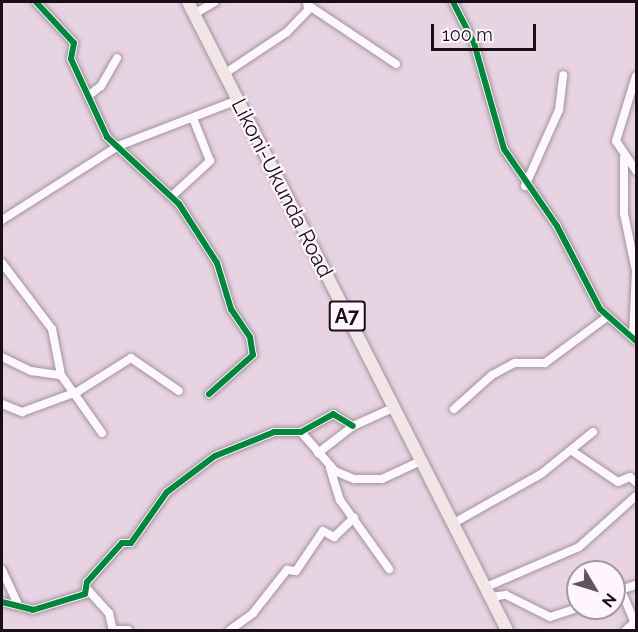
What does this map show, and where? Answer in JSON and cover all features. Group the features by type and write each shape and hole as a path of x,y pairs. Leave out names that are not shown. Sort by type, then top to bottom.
{"highway":[{"name":"Likoni-Ukunda Road","path":"188,2 507,630"}],"street":[{"path":"36,2 74,43 71,59 107,137 172,196 217,263 231,309 255,349 209,393"},
{"path":"194,14 215,2"},
{"path":"453,2 481,61 504,148 525,186 557,226 607,317 635,339"},
{"path":"224,74 287,32 307,3 396,64"},
{"path":"88,96 101,86 117,58"},
{"path":"525,186 559,110 563,75"},
{"path":"635,339 636,271 624,214 624,157 617,135 636,76"},
{"path":"2,219 118,146 238,100"},
{"path":"172,196 210,161 193,118"},
{"path":"624,157 636,171"},
{"path":"2,263 52,329 61,375 77,392 102,433"},
{"path":"453,409 492,375 517,363 524,367 544,363 607,317"},
{"path":"2,357 27,370 61,375"},
{"path":"2,404 22,412 77,392 131,358 179,391"},
{"path":"318,453 352,426 393,408"},
{"path":"128,630 114,630 109,613 88,590 87,582 106,558 131,543 176,484 215,456 274,432 301,432 333,414 352,426"},
{"path":"301,432 328,465 342,475 374,481 421,461"},
{"path":"453,524 504,499 593,432"},
{"path":"572,450 618,482 630,477 636,482"},
{"path":"328,465 340,500 389,569"},
{"path":"488,592 579,547 636,496"},
{"path":"230,630 246,620 287,570 296,571 323,531 334,537 354,518"},
{"path":"2,570 18,605"},
{"path":"2,602 33,610 88,590"},
{"path":"488,592 508,595 550,617 566,612"},
{"path":"626,607 636,624 626,630"}],"cycle path":[{"path":"36,2 74,43 71,59 107,137 179,204 217,263 231,309 250,337 253,355 209,394"},
{"path":"453,2 474,43 504,149 557,226 600,309 636,341"},
{"path":"2,602 33,610 85,594 87,582 122,543 131,543 167,492 215,456 274,432 301,432 333,414 353,426"}]}
